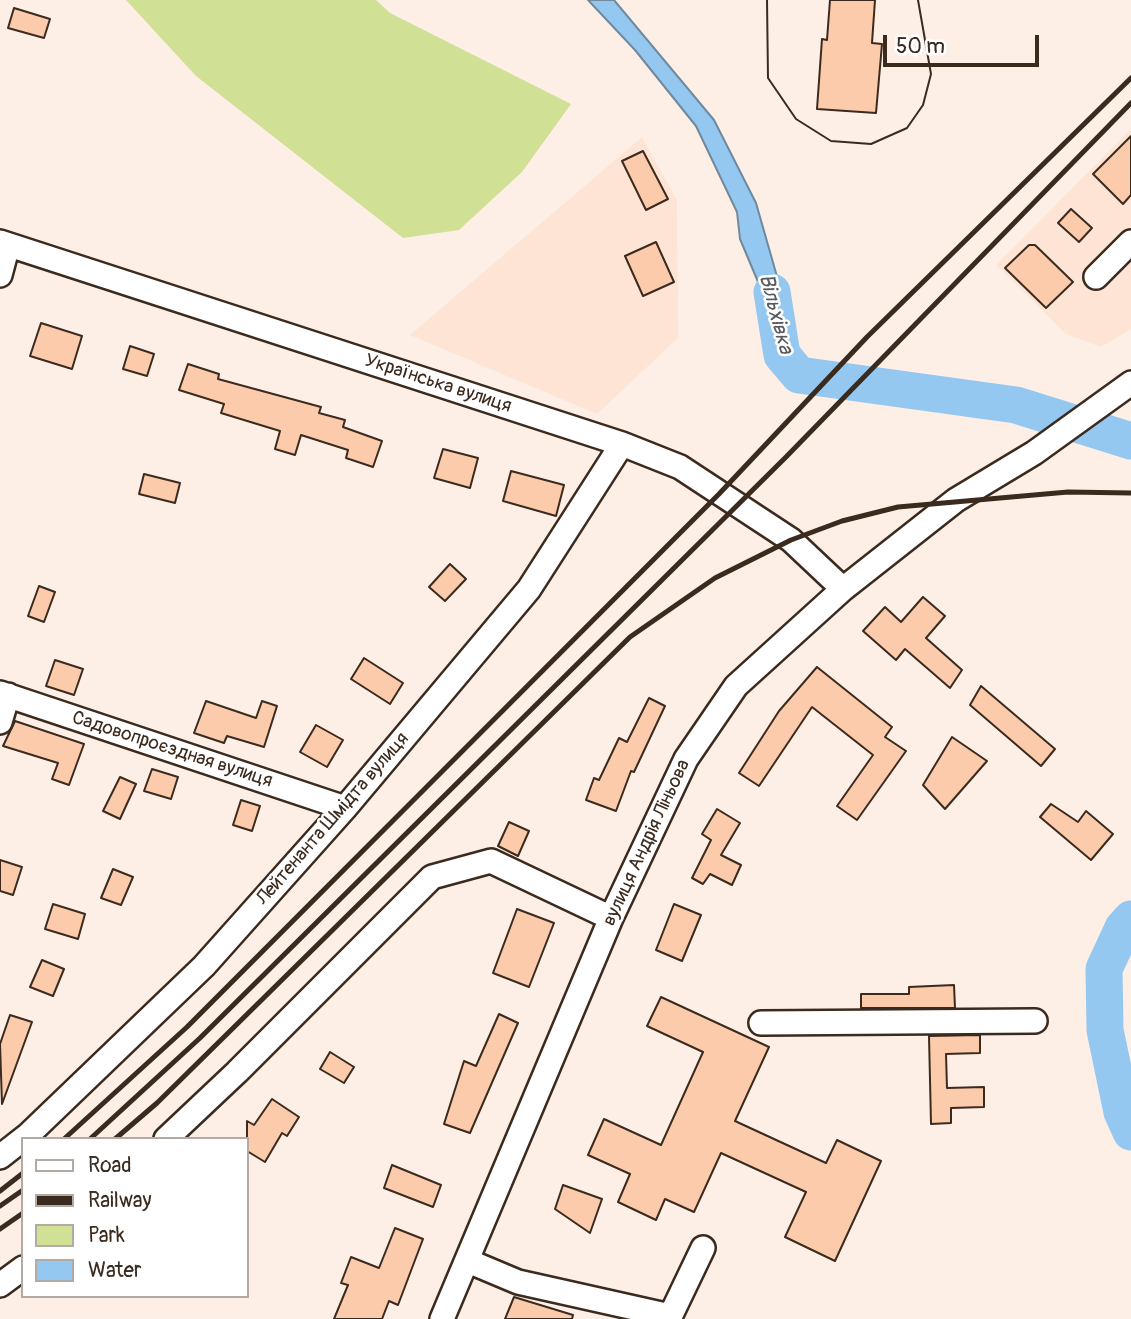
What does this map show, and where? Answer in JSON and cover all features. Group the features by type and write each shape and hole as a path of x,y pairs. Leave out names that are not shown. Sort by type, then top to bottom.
{"street":[{"path":"1096,277 1131,242"},
{"path":"0,275 4,244"},
{"name":"Українська вулиця","path":"4,244 622,444 680,467 791,540 843,589"},
{"name":"вулиця Андрія Ліньова","path":"442,1319 611,918 686,759 736,686 843,589 956,500 1034,453 1131,383"},
{"name":"Лейтенанта Шмідта вулиця","path":"25,1137 204,966 345,808 528,589 622,444"},
{"path":"0,722 4,694"},
{"name":"Садовопроєздная вулиця","path":"4,694 345,808"},
{"path":"168,1137 432,877 491,861 611,918"},
{"path":"761,1023 1035,1021"},
{"name":"Лейтенанта Шмідта вулиця","path":"0,1157 21,1140"},
{"path":"468,1261 518,1282 670,1318 703,1248"},
{"path":"0,1285 21,1269"}],"shaded area":[{"path":"1131,129 1131,329 1101,347 1066,334 996,265"},
{"path":"642,137 677,200 678,338 597,414 410,335"}],"green space":[{"path":"126,0 376,0 390,13 571,104 522,172 459,230 403,238 196,76"}],"water":[{"path":"588,0 614,0 714,120 756,203 790,322 792,341 773,340 769,308 740,239 737,212 696,126 635,50"}],"building":[{"path":"830,0 875,0 872,43 882,44 876,113 817,109 822,39 827,40"},
{"path":"14,8 50,19 44,38 8,28"},
{"path":"1131,136 1131,195 1123,204 1093,174"},
{"path":"643,151 668,199 646,210 622,161"},
{"path":"1071,209 1092,228 1079,242 1058,223"},
{"path":"656,242 674,282 643,296 625,256"},
{"path":"1029,245 1035,245 1073,282 1046,308 1005,268"},
{"path":"41,323 82,336 72,369 30,356"},
{"path":"130,346 154,354 147,376 123,369"},
{"path":"188,364 219,374 218,379 321,407 319,413 345,420 343,427 382,441 373,467 346,458 348,450 301,435 295,455 275,449 280,431 221,413 224,404 179,390"},
{"path":"443,449 478,458 470,488 434,478"},
{"path":"511,471 564,485 556,516 503,501"},
{"path":"144,474 180,483 175,503 139,494"},
{"path":"450,564 466,579 445,601 429,587"},
{"path":"39,586 55,592 44,622 28,616"},
{"path":"923,597 945,616 926,638 962,670 950,688 905,649 896,660 863,631 885,607 901,622"},
{"path":"364,658 403,683 390,704 351,679"},
{"path":"55,660 83,669 74,695 46,686"},
{"path":"817,667 892,727 885,737 906,751 857,820 837,806 873,755 812,707 759,786 739,773 779,711"},
{"path":"981,686 1055,749 1041,766 970,705"},
{"path":"649,698 665,706 634,772 631,771 616,811 586,800 594,778 599,780 619,738 627,742"},
{"path":"206,701 256,718 262,701 277,706 264,747 227,736 224,743 194,733"},
{"path":"15,721 84,744 69,785 52,779 58,763 3,746"},
{"path":"316,725 343,740 327,767 300,752"},
{"path":"952,737 987,761 945,809 923,785"},
{"path":"152,769 178,777 171,799 144,791"},
{"path":"120,777 136,784 120,819 103,811"},
{"path":"241,800 260,806 252,831 233,825"},
{"path":"1051,804 1078,822 1086,811 1113,834 1091,860 1040,817"},
{"path":"717,809 740,823 721,855 741,865 732,885 710,874 703,884 692,878 711,840 702,834"},
{"path":"509,822 529,831 518,856 498,846"},
{"path":"0,860 22,867 13,895 0,891"},
{"path":"113,869 133,877 121,905 101,898"},
{"path":"53,904 85,914 78,939 45,929"},
{"path":"674,904 701,915 682,961 656,950"},
{"path":"517,909 554,923 529,987 493,973"},
{"path":"42,960 64,969 53,996 30,987"},
{"path":"954,985 955,1008 861,1008 861,994 909,994 909,987"},
{"path":"661,997 769,1047 735,1121 826,1163 837,1140 881,1161 835,1261 785,1237 806,1192 721,1153 694,1212 665,1199 656,1220 618,1202 630,1174 588,1155 604,1119 661,1145 703,1052 647,1026"},
{"path":"499,1014 518,1023 470,1133 444,1124 464,1061 476,1066"},
{"path":"10,1015 32,1022 2,1104 0,1044"},
{"path":"980,1035 980,1053 946,1054 947,1088 984,1087 984,1107 951,1108 951,1123 931,1124 929,1036"},
{"path":"330,1052 354,1067 344,1083 320,1069"},
{"path":"272,1099 299,1117 287,1136 282,1133 265,1162 248,1152 247,1121 254,1125"},
{"path":"392,1165 441,1185 433,1207 384,1188"},
{"path":"563,1185 602,1199 590,1233 555,1209"},
{"path":"395,1228 423,1239 398,1305 389,1301 382,1319 334,1319 348,1285 341,1283 351,1257 379,1268"},
{"path":"514,1297 573,1315 572,1319 505,1319"}],"waterway":[{"name":"Вільхівка","path":"772,292 782,355 799,375 1016,405 1131,441"},
{"name":"Вільхівка","path":"1131,919 1123,928 1104,969 1105,1030 1122,1112 1131,1132"}],"tram line":[{"path":"767,0 768,78 796,119 831,141 871,144 907,128 923,105 931,74 918,0"}],"railway":[{"path":"66,1137 187,1027 719,494 867,337 1131,78"},
{"path":"92,1137 200,1038 786,457 1131,103"},
{"path":"117,1137 157,1103 630,637 715,578 791,540 842,521 898,507 1068,492 1131,493"},
{"path":"0,1191 21,1175"},
{"path":"0,1206 21,1191"},
{"path":"0,1229 21,1214"}]}
